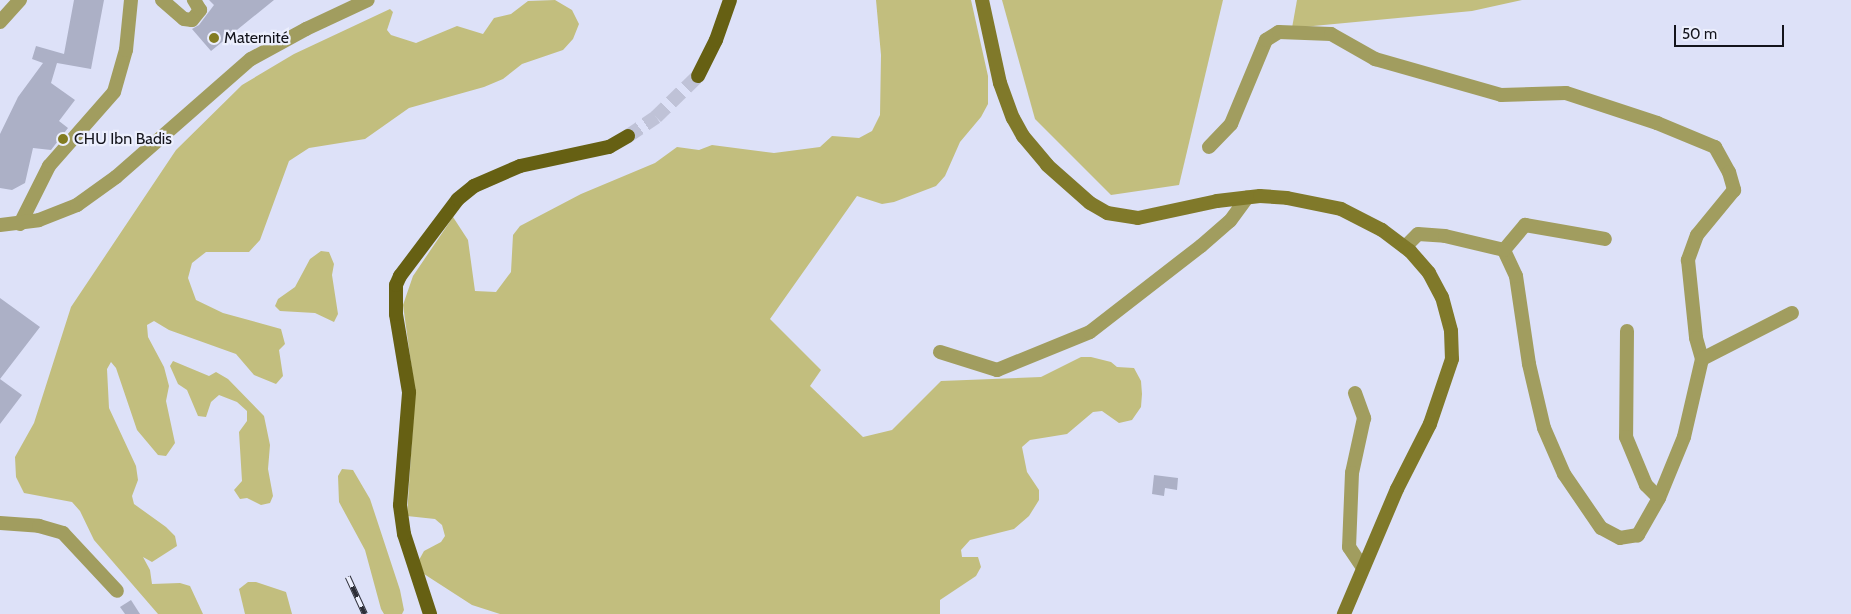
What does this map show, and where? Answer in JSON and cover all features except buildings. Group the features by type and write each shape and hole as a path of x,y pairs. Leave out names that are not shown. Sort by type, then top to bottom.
{"main road":[{"path":"698,76 716,40 730,0"},
{"path":"982,0 1000,83 1013,118 1023,136 1047,164 1090,203 1107,213 1138,218 1247,198 1287,198 1341,210 1382,230 1405,247 1429,272 1442,297 1451,331 1452,359 1430,424 1363,568 1344,614"},
{"path":"430,614 404,534 400,505 409,392 396,314 400,276 458,199 474,186 520,166 609,147 628,136"}],"street":[{"path":"0,22 20,0"},
{"path":"20,224 49,166 114,92 126,50 131,0"},
{"path":"162,0 184,19 192,20 200,10 194,0"},
{"path":"0,225 20,224 56,215 77,205 116,177 251,59 306,29 368,0"},
{"path":"1209,147 1232,124 1266,40 1279,32 1331,34 1375,59 1501,95 1566,93 1657,123 1715,147 1729,172 1734,190 1697,235 1688,260 1696,338 1702,359 1684,437 1659,498 1638,535 1620,538 1602,528 1568,481 1544,428 1529,364 1516,276 1504,250"},
{"path":"940,352 997,370 1090,332 1201,246 1230,221 1247,198"},
{"path":"1504,250 1525,225 1605,239"},
{"path":"1405,247 1418,234 1445,236 1504,250"},
{"path":"1702,359 1792,313"},
{"path":"1627,331 1626,436 1646,485 1659,498"},
{"path":"1355,393 1364,418 1352,473 1349,547 1363,568"},
{"path":"0,523 39,526 63,533 117,591"}],"shaded area":[{"path":"555,0 572,10 579,24 573,39 563,50 522,64 503,79 484,87 409,108 365,139 309,148 289,161 260,240 249,252 206,252 192,263 188,278 196,300 223,313 281,329 285,344 279,350 283,376 276,384 254,375 236,354 169,330 154,321 147,325 148,337 164,367 169,386 166,401 175,443 166,456 158,455 137,430 116,368 111,362 107,369 109,408 136,466 138,480 132,496 134,504 166,527 175,536 177,546 152,562 143,557 150,570 152,584 180,583 190,586 203,614 158,614 94,540 80,511 72,502 24,493 16,477 15,457 34,423 71,307 176,150 242,85 294,54 390,9 393,12 387,30 391,35 416,43 457,26 483,34 494,18 511,14 528,1"},
{"path":"876,0 971,0 988,76 988,104 981,117 960,142 945,176 936,186 894,202 882,204 857,196 770,319 821,370 810,386 863,437 892,430 941,381 1041,377 1081,357 1091,357 1111,362 1117,367 1134,368 1141,381 1142,394 1141,407 1132,420 1119,423 1102,411 1093,412 1067,434 1030,440 1022,447 1027,472 1039,490 1039,500 1029,516 1014,529 970,540 961,550 962,557 978,557 981,567 976,576 940,600 940,614 500,614 472,605 424,574 419,560 424,551 441,542 445,536 442,525 435,519 407,516 415,392 403,305 413,276 453,217 468,240 475,291 496,292 511,272 513,235 520,226 581,194 655,163 677,147 699,150 712,145 774,153 820,147 832,136 859,138 872,131 880,115 881,55"},
{"path":"1002,0 1223,0 1179,185 1111,195 1035,119"},
{"path":"1297,0 1522,0 1472,11 1292,28"},
{"path":"321,251 329,252 334,264 332,275 338,314 334,322 315,313 280,311 275,306 278,299 295,287 310,259"},
{"path":"173,361 209,376 216,372 228,379 264,416 270,445 268,469 273,496 270,503 261,505 247,498 240,499 234,490 242,481 239,432 247,421 247,411 237,402 219,395 211,402 206,417 198,416 187,390 178,384 170,366"},
{"path":"342,469 353,470 370,499 400,590 404,610 402,614 384,614 381,609 365,550 339,502 338,476"},
{"path":"248,582 256,582 286,592 292,614 245,614 239,589"}],"tunnel":[{"path":"628,136 656,117 698,76"}],"railway":[{"path":"348,577 365,614"}],"place":[{"name":"Maternité","path":"214,38"},
{"name":"CHU Ibn Badis","path":"63,139"}]}
